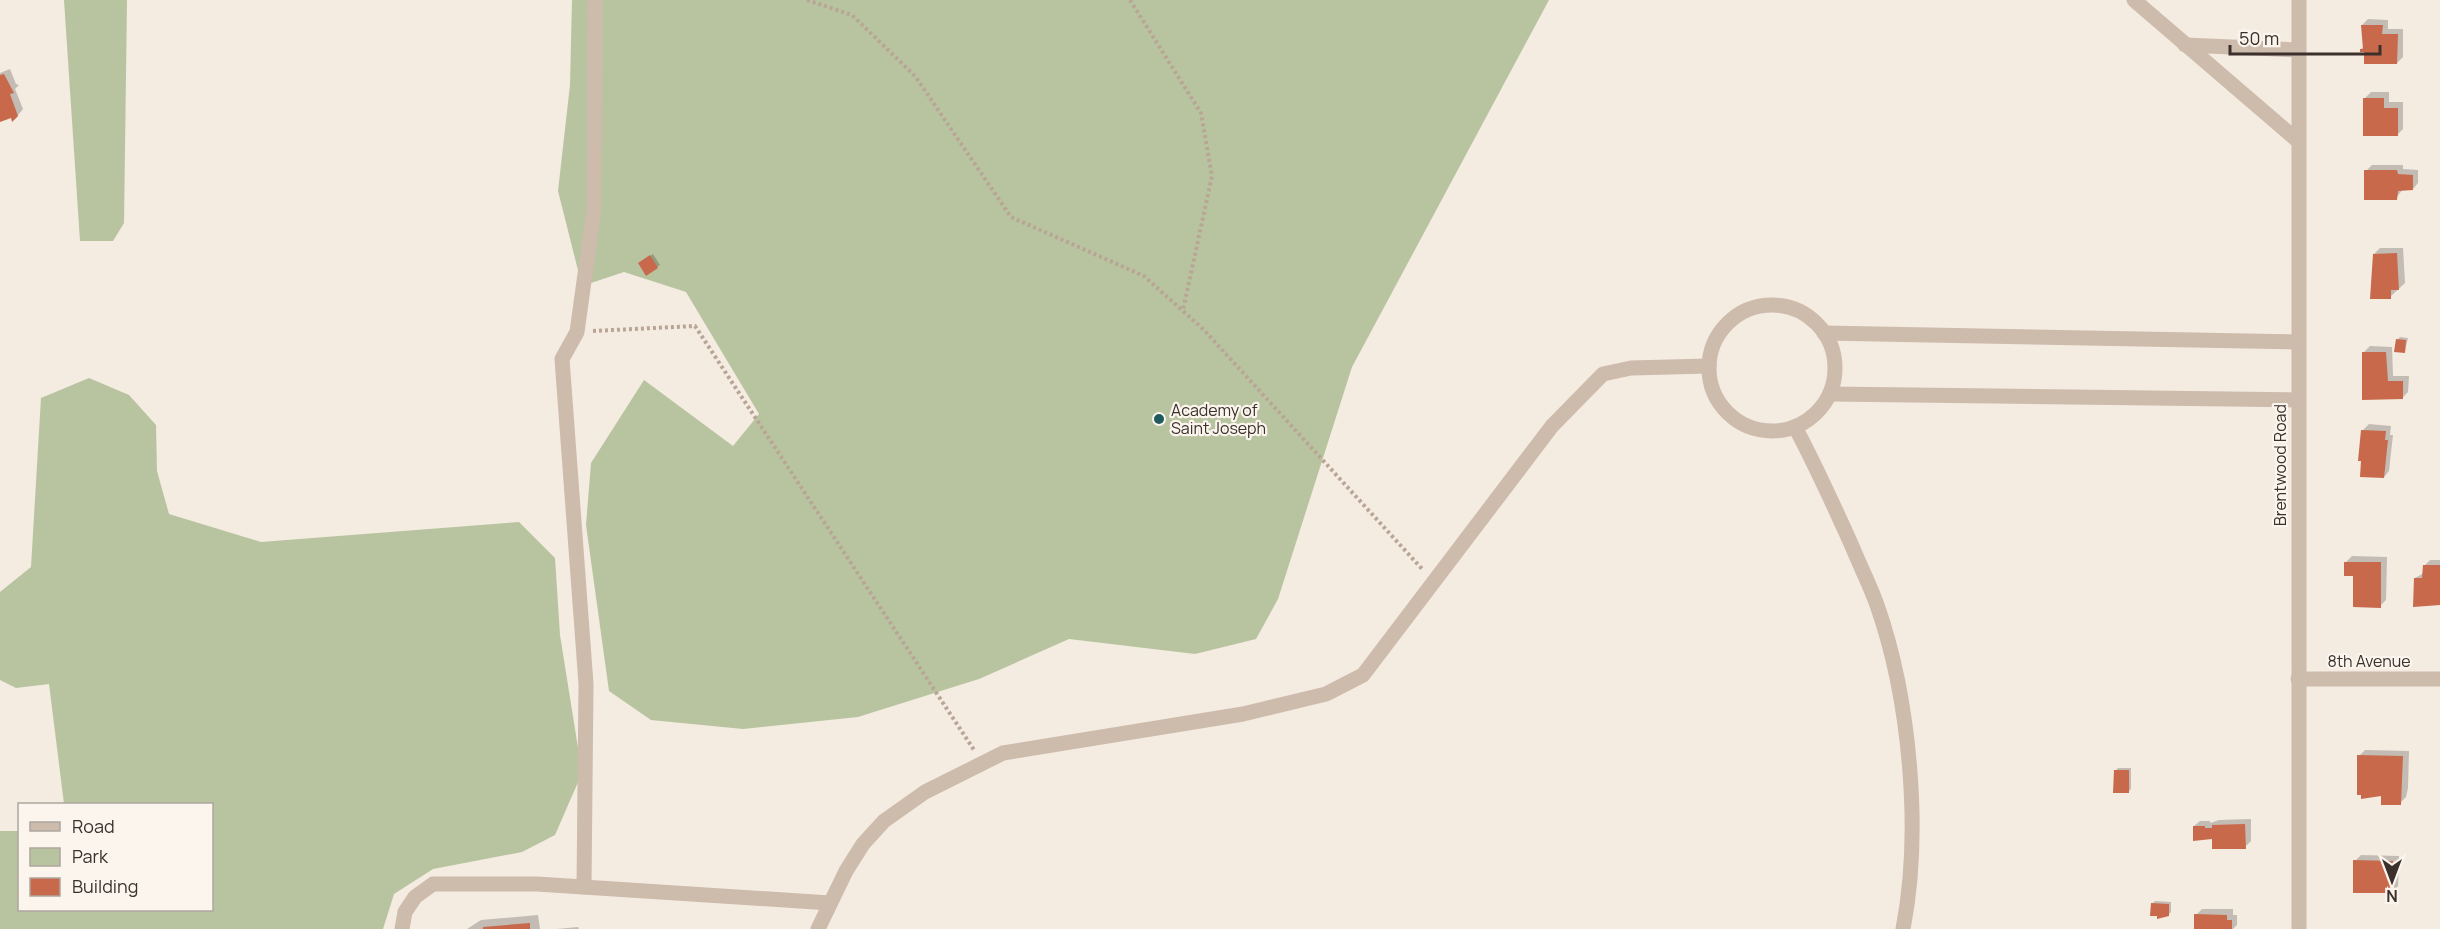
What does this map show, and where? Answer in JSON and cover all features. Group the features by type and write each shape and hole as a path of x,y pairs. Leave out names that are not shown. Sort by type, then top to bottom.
{"street":[{"path":"584,887 586,684 562,359 577,332 594,209 595,0"},
{"path":"2134,0 2298,141"},
{"name":"Brentwood Road","path":"2299,0 2299,929"},
{"path":"2184,45 2298,50"},
{"path":"1774,305 1798,310 1818,324 1824,333 1832,345 1836,370 1830,394 1816,414 1795,427 1770,431 1746,426 1726,411 1713,390 1709,366 1714,342 1729,322 1750,309 1774,305"},
{"path":"1824,333 2298,342"},
{"path":"818,929 863,844 884,821 925,792 1003,753 1243,714 1326,694 1363,675 1552,426 1603,374 1631,368 1709,366"},
{"path":"1830,394 2298,400"},
{"path":"1795,427 1819,473 1877,604 1894,661 1910,774 1911,888 1903,929"},
{"name":"8th Avenue","path":"2298,679 2440,679"},
{"path":"402,929 405,912 415,897 433,884 584,887 830,903"}],"path":[{"path":"807,0 852,15 915,76 1011,217 1144,276 1204,330 1434,581"},
{"path":"1130,0 1201,112 1212,176 1183,311"},
{"path":"577,332 695,326 982,763"}],"green space":[{"path":"64,0 127,0 124,223 113,241 80,241"},
{"path":"572,0 1549,0 1352,367 1278,599 1256,639 1195,654 1069,639 979,679 858,717 743,729 651,720 609,691 586,525 591,463 644,380 733,446 759,414 686,292 624,272 582,286 558,191 570,85"},
{"path":"89,378 129,395 156,425 157,471 169,514 261,542 519,522 555,558 560,635 582,773 555,835 522,852 433,869 394,894 383,929 0,929 0,831 18,831 18,911 213,911 213,803 64,803 49,684 16,688 0,680 0,592 31,567 41,398"}],"building":[{"path":"2361,25 2383,25 2382,34 2398,34 2397,64 2364,64 2364,52 2360,52 2360,49 2363,49"},
{"path":"4,74 14,93 10,94 18,116 12,122 11,118 0,122 0,75"},
{"path":"2363,98 2384,98 2384,108 2398,108 2398,136 2363,136"},
{"path":"2364,170 2397,170 2398,174 2413,175 2413,190 2398,191 2397,200 2364,200"},
{"path":"2397,253 2399,290 2391,290 2391,299 2370,299 2373,254"},
{"path":"650,255 658,268 646,276 638,263"},
{"path":"2396,339 2406,340 2405,353 2394,352"},
{"path":"2362,352 2386,352 2388,381 2403,381 2403,399 2362,400"},
{"path":"2361,430 2386,431 2385,440 2388,440 2384,478 2360,477 2361,461 2358,461"},
{"path":"2344,562 2381,562 2381,608 2353,607 2353,576 2344,576"},
{"path":"2423,565 2440,565 2440,605 2413,607 2414,578 2422,578"},
{"path":"2357,755 2403,756 2401,805 2381,805 2381,796 2361,799 2361,795 2357,795"},
{"path":"2114,770 2129,770 2129,793 2113,793"},
{"path":"2245,824 2246,849 2212,849 2212,839 2193,841 2193,826 2212,828 2212,825"},
{"path":"2353,860 2393,861 2393,893 2353,893"},
{"path":"2151,903 2169,904 2169,916 2157,919 2157,916 2150,916"},
{"path":"2194,914 2227,915 2227,920 2232,920 2232,929 2194,929"},
{"path":"530,923 530,929 483,929 483,927"}],"place":[{"name":"Academy of Saint Joseph","path":"1159,419"}]}
